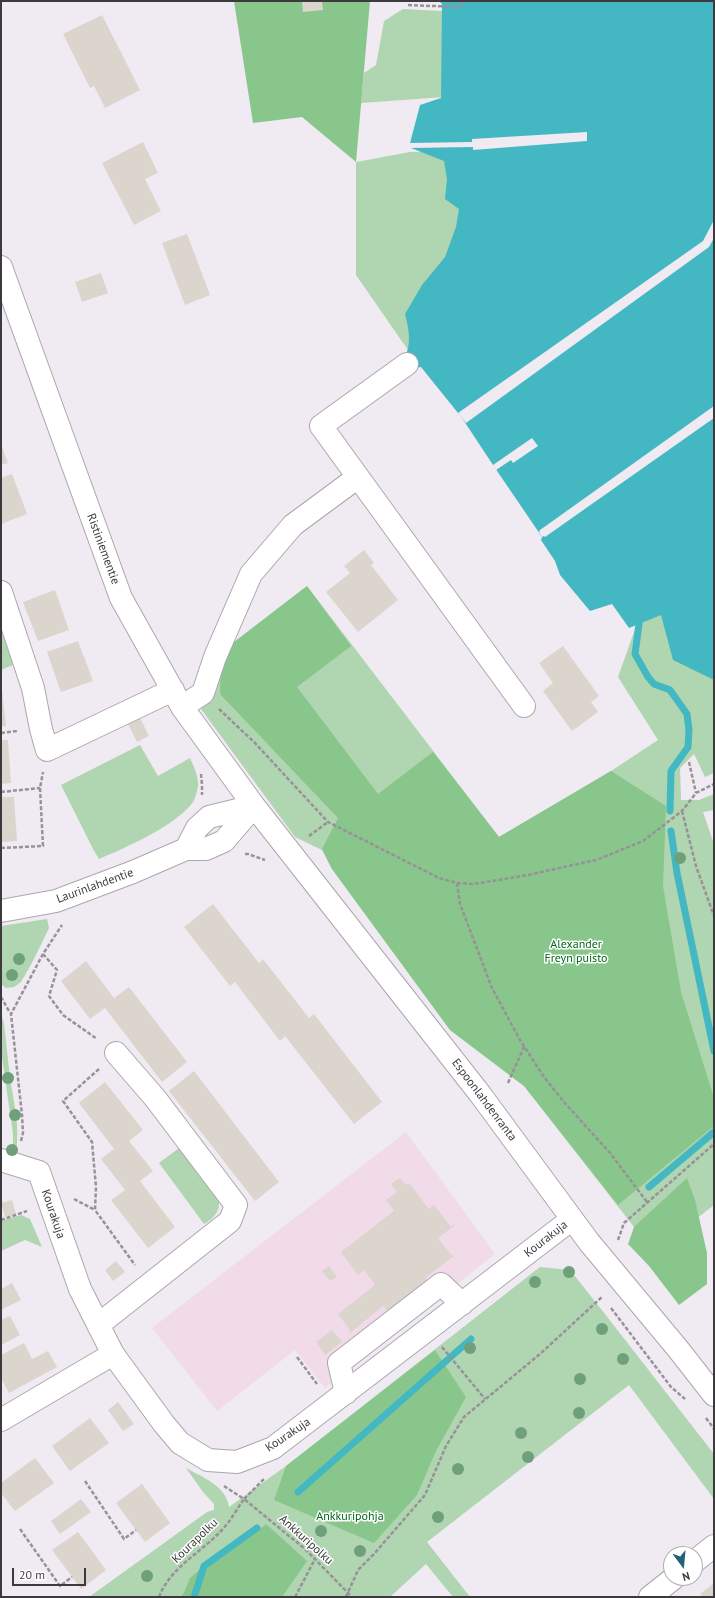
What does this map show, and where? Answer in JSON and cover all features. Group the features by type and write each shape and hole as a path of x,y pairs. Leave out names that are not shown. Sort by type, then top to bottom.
{"street":[{"name":"Ristiniementie","path":"1,267 121,598 177,699 254,806"},
{"path":"407,364 321,426 524,706"},
{"path":"1,592 32,688 47,750 177,699 203,693 215,657 251,574 293,525 358,477"},
{"name":"Laurinlahdentie","path":"1,911 56,901 134,872 186,849 197,828 209,818 254,806"},
{"name":"Espoonlahdenranta","path":"254,806 480,1094 572,1219 707,1372 714,1395"},
{"path":"98,1325 230,1221 236,1205 155,1098 116,1053"},
{"name":"Kourakuja","path":"1,1160 39,1172 80,1289 113,1354 164,1424 180,1443 208,1460 237,1462 273,1448 572,1219"},
{"path":"346,1393 339,1363 441,1284 462,1304"},
{"path":"1,1420 113,1354"},
{"path":"703,1555 714,1546"},
{"path":"650,1597 664,1586"}],"path":[{"path":"408,5 458,7 465,1"},
{"path":"228,717 255,743 328,822 439,878 456,884 474,884 596,860 643,841 682,810 696,793 714,784"},
{"path":"1,848 43,846 40,788 47,750"},
{"path":"689,762 696,793"},
{"path":"199,768 202,785 201,798"},
{"path":"1,792 40,788"},
{"path":"682,810 696,866 714,916"},
{"path":"309,836 328,822"},
{"path":"241,854 248,854 267,861"},
{"path":"456,884 460,904 492,988 525,1046 544,1077 564,1102 610,1153 647,1202"},
{"path":"43,954 57,970 49,996 63,1015 116,1053 63,1101 92,1142 96,1187 95,1210 149,1285"},
{"path":"1,997 11,1014"},
{"path":"508,1083 525,1046"},
{"path":"617,1241 624,1223 714,1144"},
{"path":"1,1220 29,1211"},
{"path":"346,1597 358,1570 374,1554 425,1495 446,1446 464,1416 540,1354 603,1296"},
{"path":"441,1346 464,1371 486,1399"},
{"path":"85,1481 124,1539 136,1530"},
{"name":"Ankkuripolku","path":"244,1499 305,1548 352,1597"},
{"name":"Kourapolku","path":"159,1597 162,1588 185,1561 221,1531 244,1499"},
{"path":"20,1529 60,1586 72,1577"},
{"path":"295,1597 315,1559"}],"shaded area":[{"path":"406,1132 495,1254 325,1388 295,1350 217,1411 152,1328"}],"green space":[{"path":"234,1 370,1 356,162 302,117 253,123"},
{"path":"403,9 460,12 472,95 361,103 364,73 376,65 384,21"},
{"path":"514,150 408,350 356,275 356,162 410,152"},
{"name":"Alexander Freyn puisto","path":"714,522 714,773 705,777 694,754 680,768 681,800 699,800 714,794 714,810 703,812 714,844 714,1205 656,1250 634,1227 524,1086 450,1030 332,869 322,850 295,837 201,709 206,698 215,657 307,586 499,837 611,771 658,740 618,677 639,618"},
{"name":"Alexander Freyn puisto","path":"307,586 351,646 297,687 378,794 433,752 499,837 611,771 666,806 663,886 681,992 714,1098 714,1126 618,1205 524,1086 450,1030 332,869 322,849 338,818 220,694 221,652"},
{"path":"1,630 13,665 1,670"},
{"path":"140,745 158,776 190,758 198,780 198,787 195,797 193,802 185,811 163,827 122,849 99,859 61,785"},
{"path":"47,919 49,928 21,982 14,987 6,988 1,984 1,926"},
{"path":"1,1014 4,1023 17,1124 16,1152 13,1153 13,1134 1,1050"},
{"path":"183,1145 219,1200 216,1214 204,1224 159,1163"},
{"path":"687,1178 695,1200 707,1253 707,1284 679,1305 649,1266 628,1244 634,1227"},
{"path":"21,1215 30,1219 42,1247 25,1240 1,1251 1,1221"},
{"name":"Ankkuripohja","path":"540,1267 570,1270 714,1454 714,1499 629,1385 427,1542 470,1597 453,1597 426,1564 390,1597 89,1597 207,1512 214,1510 214,1504 203,1492 186,1468 207,1479 219,1488 224,1493 229,1507 286,1466"},
{"path":"435,1350 466,1397 436,1451 417,1495 374,1543 274,1500 286,1466"},
{"path":"266,1524 307,1561 282,1597 182,1597 190,1578 204,1566 257,1528 259,1530"}],"water":[{"path":"439,1 714,1 714,680 673,660 661,615 629,628 612,604 590,611 560,575 555,561 541,540 542,537 462,418 421,367 411,369 404,359 409,342 409,331 405,314 422,285 445,257 456,227 459,209 445,199 447,179 444,161 411,148 410,143 420,105 441,98 442,4"}],"pier":[{"path":"587,132 587,141 473,150 473,147 409,148 408,143 472,142 472,139"},
{"path":"714,220 714,238 709,247 466,423 458,413 703,241"},
{"path":"714,406 714,418 545,537 542,537 539,532 540,530"},
{"path":"532,438 538,446 513,463 511,460 496,470 493,465"}],"building":[{"path":"302,1 322,1 323,10 303,12"},
{"path":"102,15 140,90 105,108 94,86 90,88 63,34"},
{"path":"143,142 158,173 145,179 161,211 134,225 102,163"},
{"path":"187,234 210,295 185,305 162,243"},
{"path":"101,273 108,293 82,302 75,282"},
{"path":"1,444 8,463 1,465"},
{"path":"12,474 27,514 1,524 1,478"},
{"path":"364,550 374,563 371,565 398,600 358,632 326,592 350,573 344,566"},
{"path":"55,590 69,630 38,641 23,602"},
{"path":"78,641 93,681 61,692 47,652"},
{"path":"563,646 599,696 591,702 598,712 572,731 543,691 553,683 539,663"},
{"path":"1,681 6,726 1,726"},
{"path":"140,718 149,736 137,742 128,724"},
{"path":"1,740 8,740 11,783 1,784"},
{"path":"1,797 14,797 17,841 1,842"},
{"path":"213,904 259,963 263,959 309,1018 314,1014 382,1102 354,1124 285,1036 280,1041 235,982 230,986 184,927"},
{"path":"86,961 114,998 129,987 187,1062 162,1082 105,1008 90,1019 61,981"},
{"path":"194,1071 279,1182 255,1201 169,1091"},
{"path":"105,1082 143,1130 129,1141 153,1171 140,1181 175,1227 148,1248 111,1200 125,1190 101,1159 114,1149 79,1103"},
{"path":"400,1178 406,1185 409,1183 429,1209 434,1205 451,1227 454,1224 455,1225 438,1238 452,1256 454,1256 425,1278 428,1282 388,1312 383,1306 350,1333 350,1330 338,1314 375,1285 364,1270 358,1275 341,1252 394,1211 386,1200 397,1192 391,1184"},
{"path":"12,1200 16,1214 5,1217 1,1203"},
{"path":"116,1261 125,1272 113,1281 105,1270"},
{"path":"329,1266 337,1277 330,1281 322,1271"},
{"path":"12,1283 21,1300 1,1310 1,1289"},
{"path":"10,1316 20,1335 1,1345 1,1320"},
{"path":"332,1330 342,1342 325,1355 316,1342"},
{"path":"24,1343 32,1359 48,1351 57,1367 9,1393 1,1378 1,1355"},
{"path":"118,1402 134,1424 123,1431 108,1410"},
{"path":"90,1418 109,1443 70,1471 52,1446"},
{"path":"35,1458 54,1483 15,1511 1,1493 1,1483"},
{"path":"142,1484 170,1523 145,1542 116,1503"},
{"path":"81,1499 91,1512 60,1534 51,1521"},
{"path":"78,1532 106,1570 81,1589 52,1550"},
{"path":"714,1583 714,1597 703,1597 700,1594"}],"waterway":[{"path":"639,624 635,654 648,677 654,684 670,690 687,714 689,730 688,747 671,771 670,811"},
{"path":"671,831 677,873 714,1051"},
{"path":"649,1187 714,1132"},
{"path":"298,1492 471,1339"},
{"path":"194,1597 204,1566 257,1528"}]}
